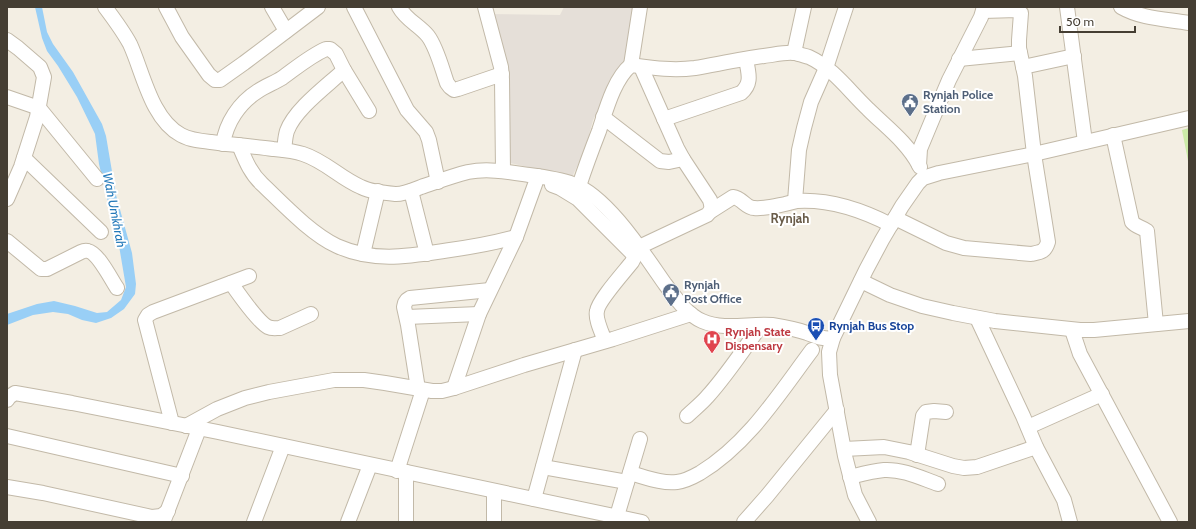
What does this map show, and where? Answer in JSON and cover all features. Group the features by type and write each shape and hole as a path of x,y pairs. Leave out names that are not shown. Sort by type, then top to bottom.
{"street":[{"path":"105,7 130,45 152,102 164,120 175,132 188,138 223,144 298,152 311,157 360,187 378,191 398,194 468,172 485,170 503,171 537,179 560,188 578,199 632,253 634,258 602,300 597,310 597,317 605,341"},
{"path":"166,7 182,37 214,80 220,80 318,7"},
{"path":"272,7 286,31"},
{"path":"399,7 407,18 416,24 430,40 447,83 454,90 502,74"},
{"path":"485,7 502,74 503,171"},
{"path":"640,7 636,66 683,158 710,200 712,205 711,211"},
{"path":"794,53 804,7"},
{"path":"795,201 798,150 811,102 826,68 846,7"},
{"path":"1067,7 1085,142"},
{"path":"1121,7 1134,14 1142,16 1189,23"},
{"path":"356,8 407,110 426,132 438,182"},
{"path":"639,247 707,215 733,197 741,199 753,209 795,201 818,201 867,213 893,222 946,243 964,248 1031,254 1041,252 1046,248 1048,242 1034,154 1025,76 1018,40 1021,14 1017,10 983,9 981,17 949,80 920,149 922,171 918,183 910,193 893,222 861,281 833,338 829,352 830,375 844,449 855,495 869,522"},
{"path":"7,40 40,67 44,77 37,117 21,167 7,199"},
{"path":"223,144 228,124 234,114 248,99 256,92 282,78 322,50 326,49 334,51 369,111"},
{"path":"579,186 614,89 626,69 636,66 666,70 694,68 777,54 794,53 808,57 826,68 840,80 868,110 912,152 922,171"},
{"path":"959,59 1021,60 1074,56"},
{"path":"664,119 741,93 748,85 749,77 746,59"},
{"path":"284,150 287,131 294,116 344,70"},
{"path":"7,97 39,108 97,179"},
{"path":"603,117 660,161 669,162 683,158"},
{"path":"922,171 946,171 1034,154 1189,118"},
{"path":"1113,135 1132,222 1135,226 1144,228 1148,235 1156,324"},
{"path":"239,145 254,177 310,228 336,245 363,254 385,258 427,254 480,246 516,237"},
{"path":"24,158 101,232"},
{"path":"537,179 559,180 579,186 602,203 639,247 669,289 691,314 706,322 720,326 761,325 792,328 821,338 833,338"},
{"path":"454,388 479,314 516,237 537,179"},
{"path":"363,254 378,191"},
{"path":"411,191 427,254"},
{"path":"7,241 41,268 47,269 81,252 88,251 98,259 117,288"},
{"path":"7,487 44,493 152,517 166,517 182,476 186,426 145,320 148,315 153,312 249,276"},
{"path":"861,281 890,295 922,306 995,321 1072,330 1094,330 1189,321"},
{"path":"231,283 260,321 269,328 280,328 311,314"},
{"path":"406,522 402,471 420,389 406,317 405,303 410,298 490,290"},
{"path":"406,317 479,314"},
{"path":"186,426 217,409 245,398 334,380 364,380 437,391 454,388 691,314"},
{"path":"977,318 1036,447 1064,500 1070,522"},
{"path":"687,416 722,380 761,325"},
{"path":"792,328 812,350 830,375"},
{"path":"1072,330 1080,354 1170,522"},
{"path":"534,499 575,350"},
{"path":"543,467 669,483 680,482 692,477 718,461 745,436 760,419 812,350"},
{"path":"7,400 15,393 21,394 186,426 534,499 583,516 617,516 642,522"},
{"path":"1028,427 1102,394"},
{"path":"744,522 837,410"},
{"path":"917,455 923,416 926,412 946,412"},
{"path":"7,436 182,476"},
{"path":"617,516 640,439"},
{"path":"254,522 283,446"},
{"path":"844,449 884,447 964,468 977,467 1036,447"},
{"path":"348,522 370,465"},
{"path":"850,477 873,472 894,470 938,484"},
{"path":"494,491 494,522"}],"shaded area":[{"path":"564,7 639,7 622,68 593,120 585,150 572,177 501,161 498,80 482,14 560,15"}],"green space":[{"path":"1189,128 1189,166 1182,130"}],"water":[{"name":"Wah Umkhrah","path":"35,7 42,7 47,32 53,44 73,72 102,124 106,136 116,195 132,253 136,284 135,294 124,309 111,318 96,323 82,320 68,314 53,312 33,315 7,325 7,314 37,304 54,301 97,313 107,312 121,300 126,287 117,234 99,164 95,134 77,97 47,51 42,38"}],"place":[{"name":"Rynjah Police Station","path":"910,117"},
{"name":"Rynjah Post Office","path":"671,307"},
{"name":"Rynjah Bus Stop","path":"816,341"},
{"name":"Rynjah State Dispensary","path":"712,354"}],"district":[{"name":"Rynjah","path":"790,218"}]}
